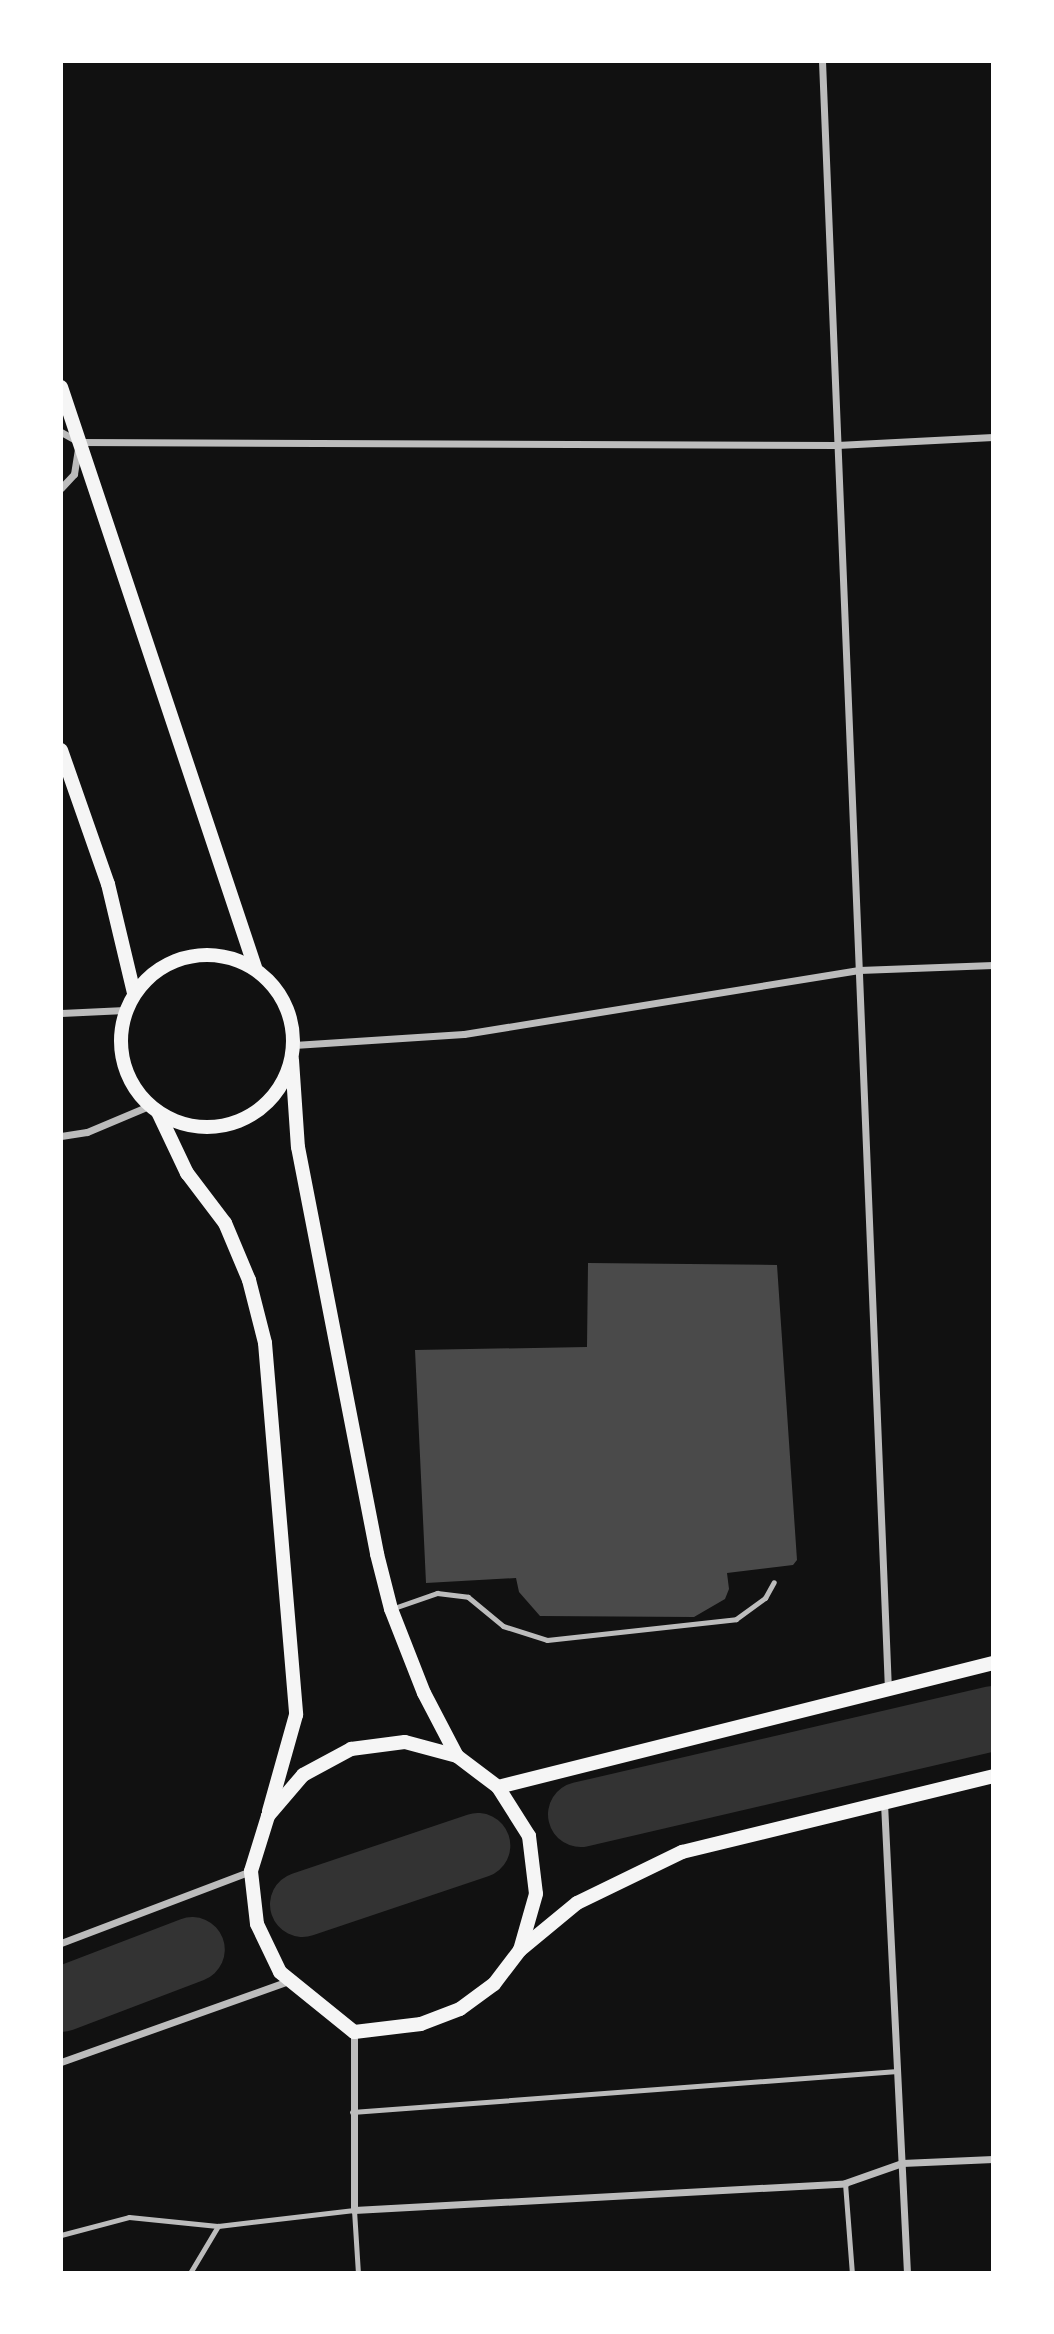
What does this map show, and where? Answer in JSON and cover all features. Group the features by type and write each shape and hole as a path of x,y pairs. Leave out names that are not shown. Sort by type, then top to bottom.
{"main road":[{"path":"61,387 255,967"},
{"path":"61,750 108,884 134,993"},
{"path":"457,1756 424,1693 391,1609 298,1147 291,1015 277,988 255,967 212,954 168,963 134,993 125,1010 120,1045 128,1078 153,1109 187,1173 225,1223 249,1280 265,1343 296,1715 251,1871 257,1924 280,1972 354,2032 421,2024 460,2009 494,1984 520,1950 578,1903 682,1852 993,1776"},
{"path":"153,1109 197,1127 239,1122 273,1097 293,1053"},
{"path":"498,1787 993,1663"},
{"path":"268,1816 303,1775 351,1748 405,1742 457,1756 498,1787 528,1836 536,1894 520,1950"}],"street":[{"path":"822,61 888,1689"},
{"path":"61,432 79,442 837,445 993,437"},
{"path":"61,488 74,474 79,442"},
{"path":"293,1053 464,1034 859,970 993,965"},
{"path":"61,1013 125,1010"},
{"path":"61,1136 87,1132 153,1109"},
{"path":"884,1803 907,2273"},
{"path":"61,1943 251,1871"},
{"path":"61,2062 291,1980"},
{"path":"354,2032 354,2210 845,2183 902,2163 993,2159"}],"lane":[{"path":"391,1609 437,1593 468,1597 503,1626 547,1640 736,1619 765,1598 774,1582"},
{"path":"352,2112 897,2070"},
{"path":"845,2183 852,2273"},
{"path":"61,2235 129,2217 218,2226 354,2210 359,2273"},
{"path":"190,2273 218,2226"}],"building":[{"path":"588,1263 777,1265 797,1560 793,1565 727,1573 729,1589 725,1599 694,1617 540,1616 519,1592 516,1578 426,1583 415,1350 587,1347"}],"waterway":[{"path":"580,1814 993,1718"},
{"path":"302,1904 477,1845"},
{"path":"61,1999 192,1949"}]}
